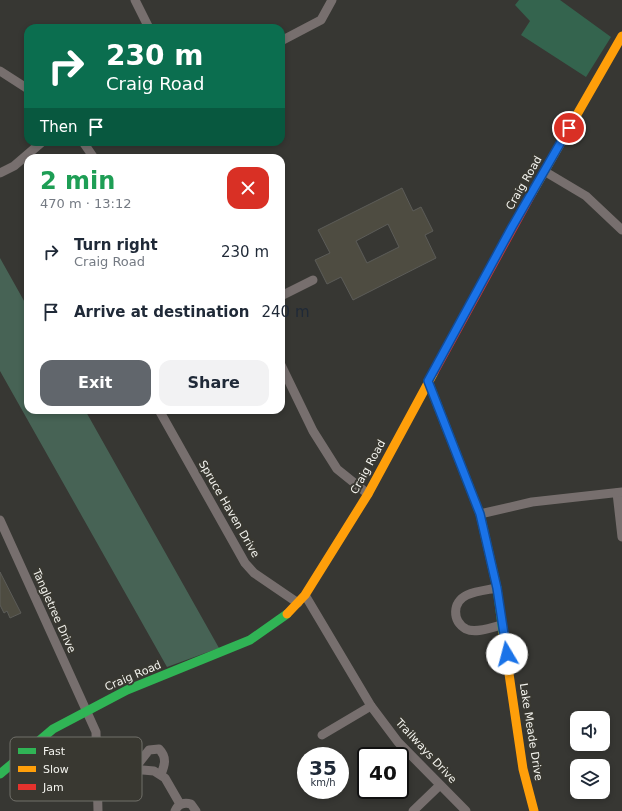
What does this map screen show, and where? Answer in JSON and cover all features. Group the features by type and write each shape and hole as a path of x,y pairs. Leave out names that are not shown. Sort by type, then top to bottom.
{"main road":[{"name":"Craig Road","path":"44,737 53,729 127,690 238,645 267,629 298,603 305,595 368,494 428,381 544,171 622,36"},
{"name":"Lake Meade Drive","path":"428,381 480,514 497,588 523,769 534,811"},
{"name":"Craig Road","path":"0,774 10,766"}],"street":[{"path":"135,0 147,24"},
{"path":"285,39 321,20 332,0"},
{"path":"0,71 24,86"},
{"path":"28,154 37,146"},
{"path":"0,173 18,163 24,158"},
{"path":"544,171 586,196 622,230"},
{"path":"285,294 312,280"},
{"path":"285,373 313,431 336,470 368,494"},
{"name":"Spruce Haven Drive","path":"161,414 245,563 254,573 298,603"},
{"path":"480,514 532,502 620,493 622,537"},
{"name":"Tangletree Drive","path":"0,520 96,732 96,737"},
{"path":"497,588 467,595 459,600 455,610 456,621 467,630 480,630 502,625"},
{"name":"Trailways Drive","path":"305,595 371,706 398,742 466,811"},
{"path":"322,735 371,706"},
{"path":"142,759 149,750 159,749 164,754 165,760 161,774"},
{"path":"142,769 161,774 168,782 178,808 191,804 196,811"},
{"path":"413,811 440,785"},
{"name":"Tangletree Drive","path":"98,801 98,811"}],"green space":[{"path":"519,0 560,0 611,37 586,77 521,35 530,21 515,5"},
{"path":"0,258 24,301 24,414 0,371"},
{"path":"24,414 87,414 219,648 167,667"}],"building":[{"path":"402,188 413,211 421,207 433,231 425,235 436,258 353,300 341,277 327,284 315,260 330,253 318,230","holes":["388,224 399,247 367,263 356,241"]},
{"path":"0,572 21,613 10,618 7,611 4,613 0,605"}],"traffic: fast":[{"path":"428,381 480,514 497,588 503,633"},
{"path":"44,737 53,729 127,690 250,640 287,614"},
{"path":"0,774 10,766"}],"traffic: slow":[{"path":"532,193 622,36"},
{"path":"287,614 305,595 368,494 434,372"},
{"path":"503,633 523,769 534,811"}],"traffic: jam":[{"path":"434,372 532,193"}],"route":[{"path":"507,654 497,588 480,514 428,381 512,227 569,128"}]}
